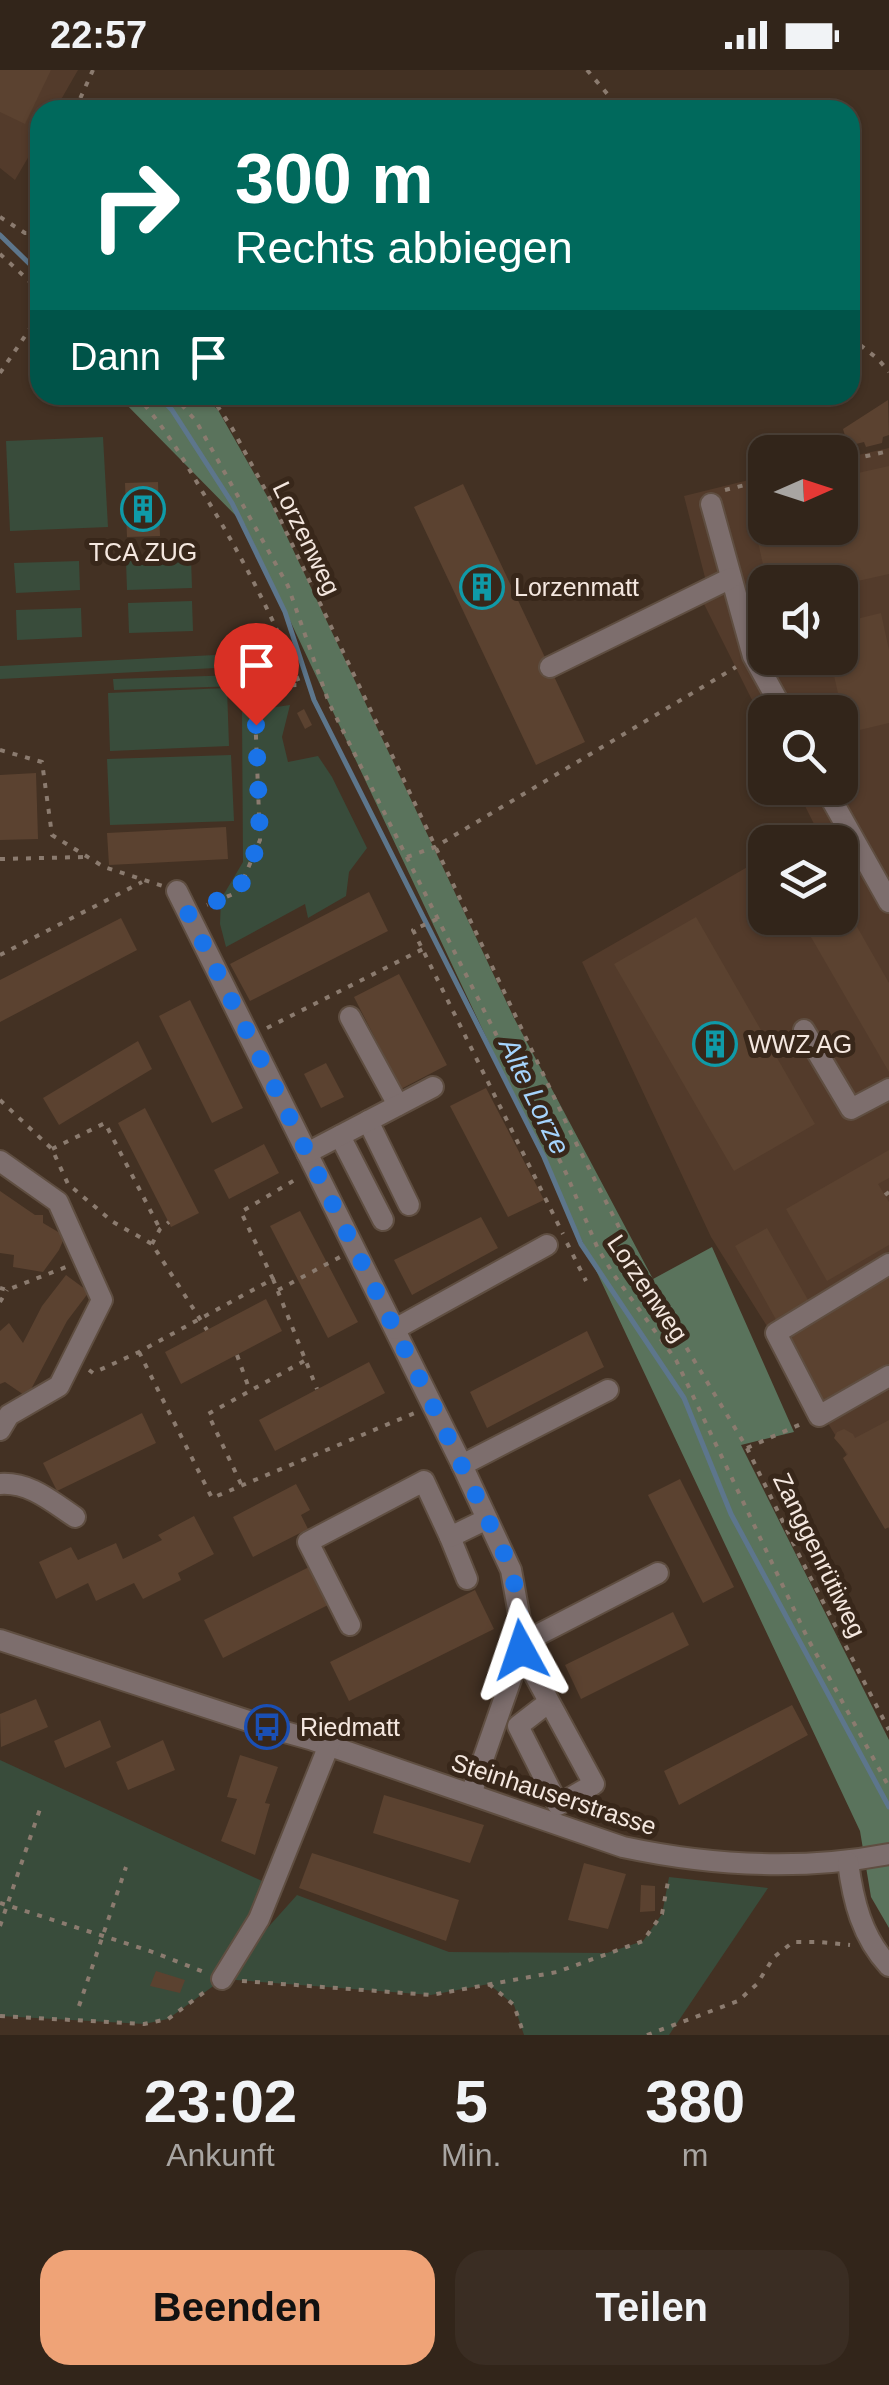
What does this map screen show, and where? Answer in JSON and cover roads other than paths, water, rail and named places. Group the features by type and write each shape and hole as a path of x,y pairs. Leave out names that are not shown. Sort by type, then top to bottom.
{"street":[{"path":"710,504 753,656 775,695"},
{"path":"550,667 731,578"},
{"path":"835,805 889,902"},
{"path":"178,890 512,1570 523,1646 594,1784 558,1805 518,1726 549,1702"},
{"path":"350,1017 398,1105"},
{"path":"804,1030 850,1109 889,1090"},
{"path":"311,1161 340,1136 433,1087"},
{"path":"368,1121 409,1205"},
{"path":"340,1136 383,1220"},
{"path":"0,1161 58,1202 102,1300 59,1386 3,1417"},
{"path":"395,1330 547,1245"},
{"path":"889,1264 776,1334 820,1416 889,1376"},
{"path":"462,1464 608,1390"},
{"path":"350,1624 308,1542 424,1481 468,1579"},
{"path":"0,1484 34,1489 75,1517"},
{"path":"450,1538 487,1519"},
{"path":"470,1794 523,1646 658,1573"},
{"name":"Steinhauserstrasse","path":"0,1640 329,1745 624,1846 738,1865 848,1862 880,1856"},
{"path":"222,1979 259,1919 329,1745"},
{"path":"848,1862 858,1915 870,1942 889,1966"}],"waterway":[{"name":"Alte Lorze","path":"0,235 30,264"},
{"name":"Alte Lorze","path":"167,405 232,503 285,612 314,700 544,1157 581,1244 684,1398 731,1514 889,1807"}],"place":[{"name":"TCA ZUG","path":"143,509"},
{"name":"Lorzenmatt","path":"482,587"},
{"name":"WWZ AG","path":"715,1044"},
{"name":"Riedmatt","path":"267,1727"}]}
